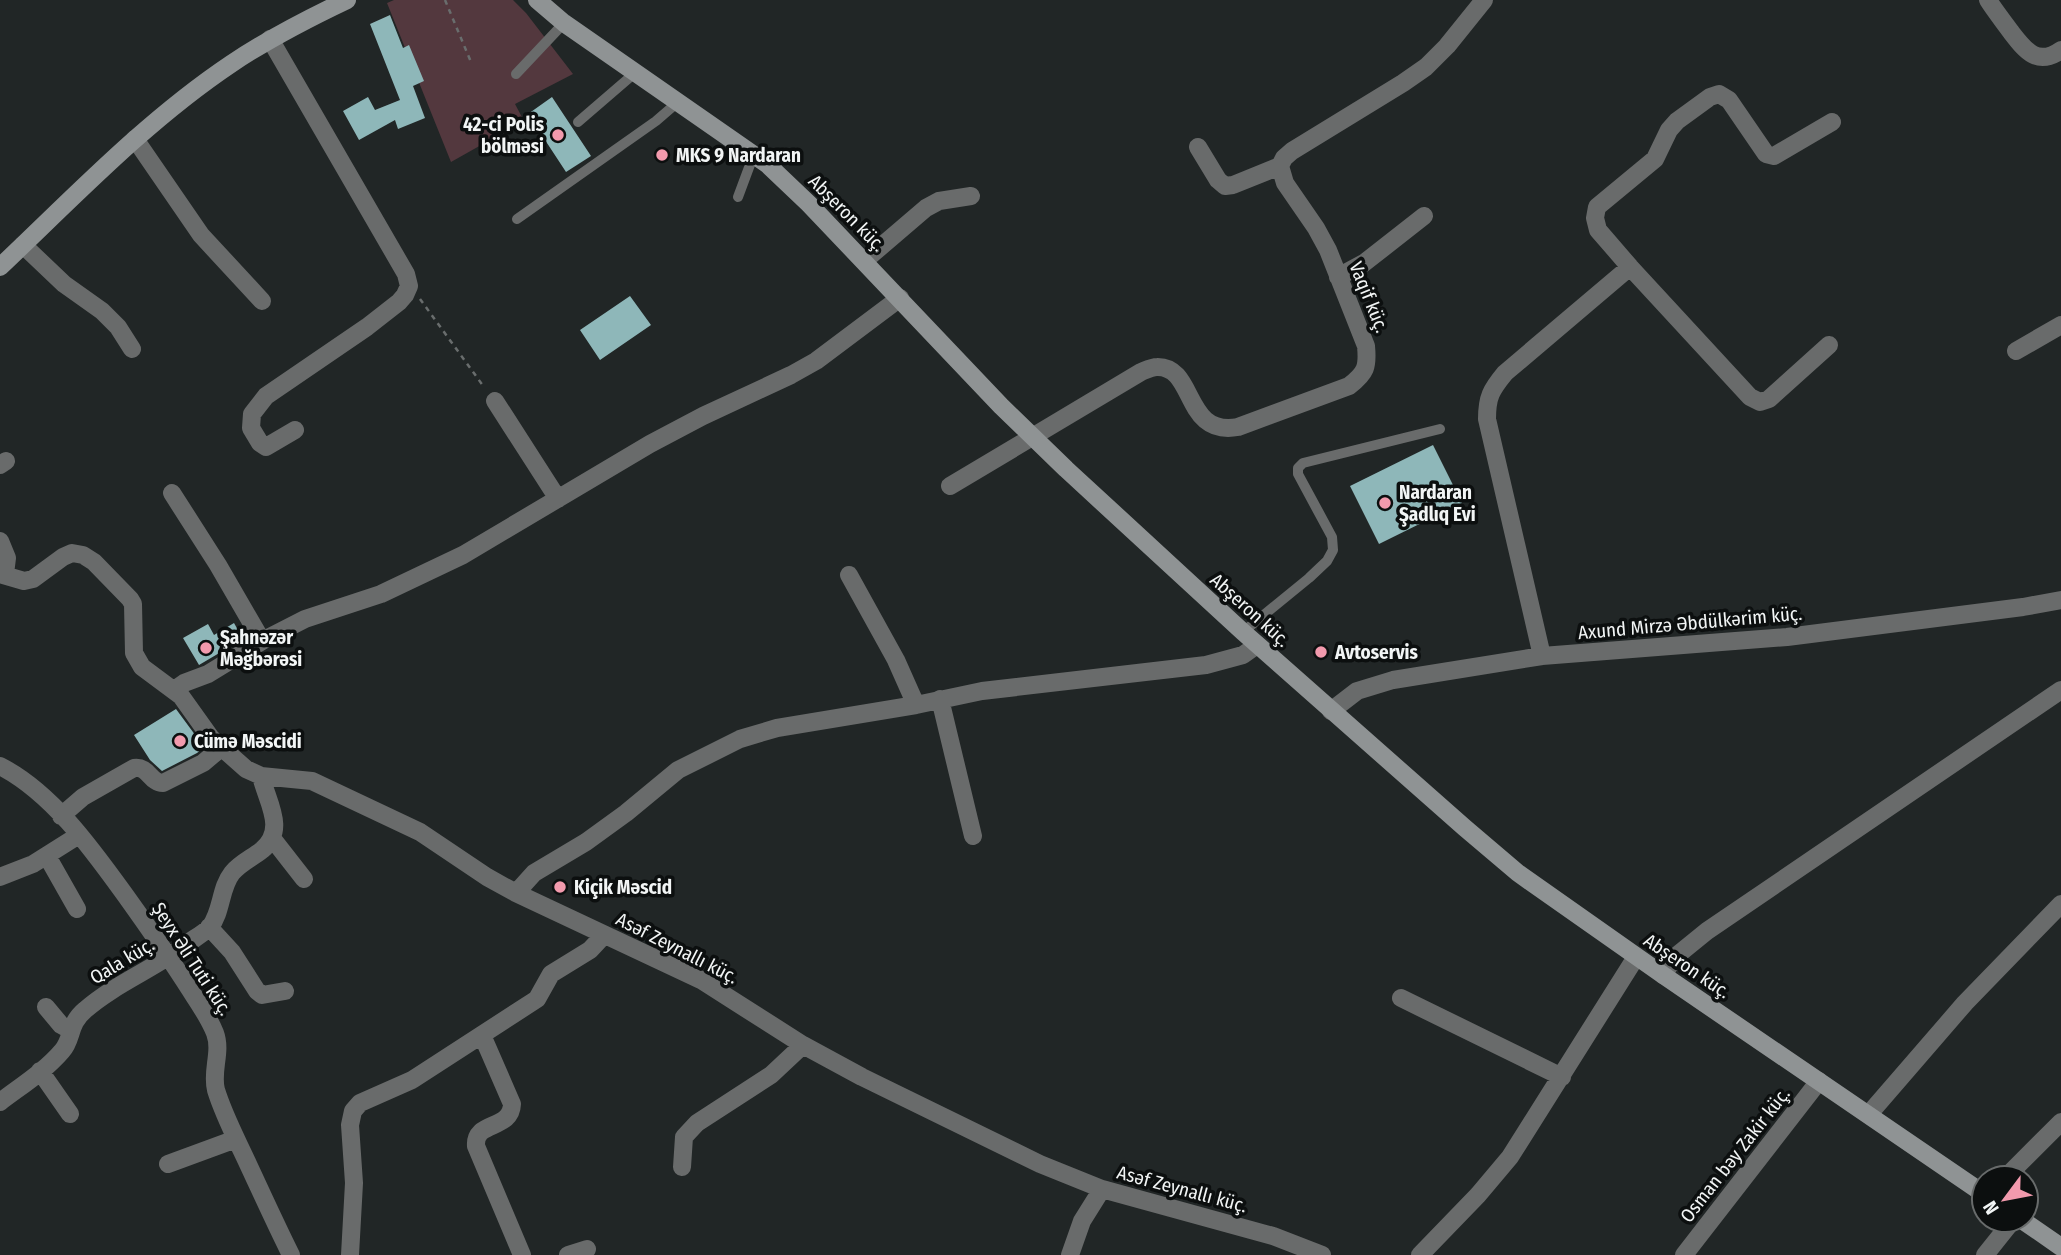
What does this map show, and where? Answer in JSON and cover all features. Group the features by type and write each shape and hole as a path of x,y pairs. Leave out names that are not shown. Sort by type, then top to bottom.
{"main road":[{"path":"0,267 135,139 203,84 319,6 347,0"},
{"name":"Abşeron küç.","path":"537,0 564,23 754,154 809,204 1032,436 1257,645 1518,873 1636,957 1970,1184"},
{"path":"2040,1232 2061,1247"}],"street":[{"path":"1198,147 1218,180 1225,186 1280,166 1292,151 1426,67 1447,46 1484,0"},
{"path":"1988,0 2026,52 2039,57 2061,50"},
{"path":"270,39 406,274 409,286 399,302 266,396 252,414 251,428 260,443 266,447 295,430"},
{"path":"1829,345 1769,399 1760,402 1751,397 1630,267 1598,230 1595,218 1597,207 1655,159 1669,130 1677,121 1710,97 1719,94 1729,100 1766,154 1774,156 1832,122"},
{"path":"135,139 201,235 262,301"},
{"name":"Vaqif küç.","path":"1032,436 1141,372 1156,367 1170,369 1178,377 1205,421 1214,427 1225,429 1238,427 1349,387 1361,377 1368,363 1366,346 1324,243 1285,183 1280,166"},
{"path":"864,261 926,208 939,201 971,196"},
{"path":"1338,277 1364,263 1424,216"},
{"path":"23,245 64,284 102,311 118,327 132,349"},
{"path":"1542,656 1487,419 1487,402 1492,388 1505,373 1630,267"},
{"path":"174,690 208,674 305,619 381,594 463,555 650,444 816,361 901,298"},
{"path":"2016,351 2061,325"},
{"path":"495,401 558,499"},
{"path":"950,486 1032,436"},
{"path":"172,493 262,641"},
{"path":"0,541 6,558 3,574"},
{"name":"Asəf Zeynallı küç.","path":"3,574 24,582 72,553 83,555 94,562 133,604 133,645 138,660 148,673 174,690 221,748 246,769 261,776 312,781 420,832 516,893 701,980 803,1045 862,1077 1040,1164 1102,1189 1273,1236 1301,1251 1322,1255"},
{"path":"849,575 896,660 916,705"},
{"name":"Axund Mirzə Əbdülkərim küç.","path":"1331,711 1357,691 1393,680 1542,656 1787,637 2060,601"},
{"path":"516,893 534,873 586,842 678,770 740,739 777,729 982,691 1206,665 1243,655 1257,645"},
{"path":"1663,975 1675,957 1707,932 2061,690"},
{"path":"940,699 973,836"},
{"path":"61,816 83,797 134,768 146,770 155,781 163,783 203,763 221,748"},
{"name":"Şeyx Əli Tuti küç.","path":"0,766 30,786 79,835 170,957 215,1033 218,1046 214,1078 216,1090 291,1255"},
{"path":"261,776 273,809 275,824 272,838 304,879"},
{"path":"0,877 47,856 79,835"},
{"name":"Qala küç.","path":"0,1102 63,1051 75,1020 83,1011 170,957 209,927 216,916 230,875 264,848 272,838"},
{"path":"47,856 77,909"},
{"path":"1869,1114 1965,1003 2061,904"},
{"path":"209,927 232,951 257,991 262,995 285,991"},
{"path":"350,1255 354,1183 350,1125 353,1111 360,1103 412,1080 537,999 551,974 590,950 604,935"},
{"path":"1420,1255 1478,1195 1510,1157 1636,957"},
{"path":"1401,998 1562,1077"},
{"path":"46,1007 61,1025 70,1030"},
{"path":"482,1035 512,1104 512,1112 509,1117 478,1133 476,1146 522,1255"},
{"path":"682,1167 684,1137 697,1124 771,1075 803,1045"},
{"path":"40,1071 70,1114"},
{"name":"Osman bəy Zakir küç.","path":"1684,1255 1819,1081"},
{"path":"2018,1164 2061,1122"},
{"path":"168,1164 236,1139"},
{"path":"1070,1255 1082,1221 1102,1189"},
{"path":"1985,1255 2002,1234"},
{"path":"568,1255 587,1249"}],"lane":[{"path":"516,74 564,23"},
{"path":"578,122 636,72"},
{"path":"517,219 656,121 678,102"},
{"path":"738,197 754,154"},
{"path":"1243,632 1309,578 1327,561 1333,550 1332,537 1298,474 1298,468 1303,463 1440,429"}],"path":[{"path":"445,0 471,62"},
{"path":"409,286 495,401"}],"shaded area":[{"path":"394,0 513,0 573,74 515,104 524,121 451,162 387,3"}],"building":[{"path":"390,15 403,48 409,45 424,81 413,86 425,118 398,129 395,120 359,140 343,111 368,97 375,110 400,100 370,24"},
{"path":"552,97 591,156 566,172 528,114"},
{"path":"630,296 651,325 600,360 580,330"},
{"path":"1433,445 1462,503 1379,544 1350,486"},
{"path":"234,623 243,639 199,665 183,638 208,624 214,635"},
{"path":"176,709 204,747 162,771 150,760 134,735"}],"place":[{"name":"42-ci Polis bölməsi","path":"558,135"},
{"name":"MKS 9 Nardaran","path":"662,155"},
{"name":"Nardaran Şadlıq Evi","path":"1385,503"},
{"name":"Şahnəzər Məğbərəsi","path":"206,648"},
{"name":"Avtoservis","path":"1321,652"},
{"name":"Cümə Məscidi","path":"180,741"},
{"name":"Kiçik Məscid","path":"560,887"}]}
